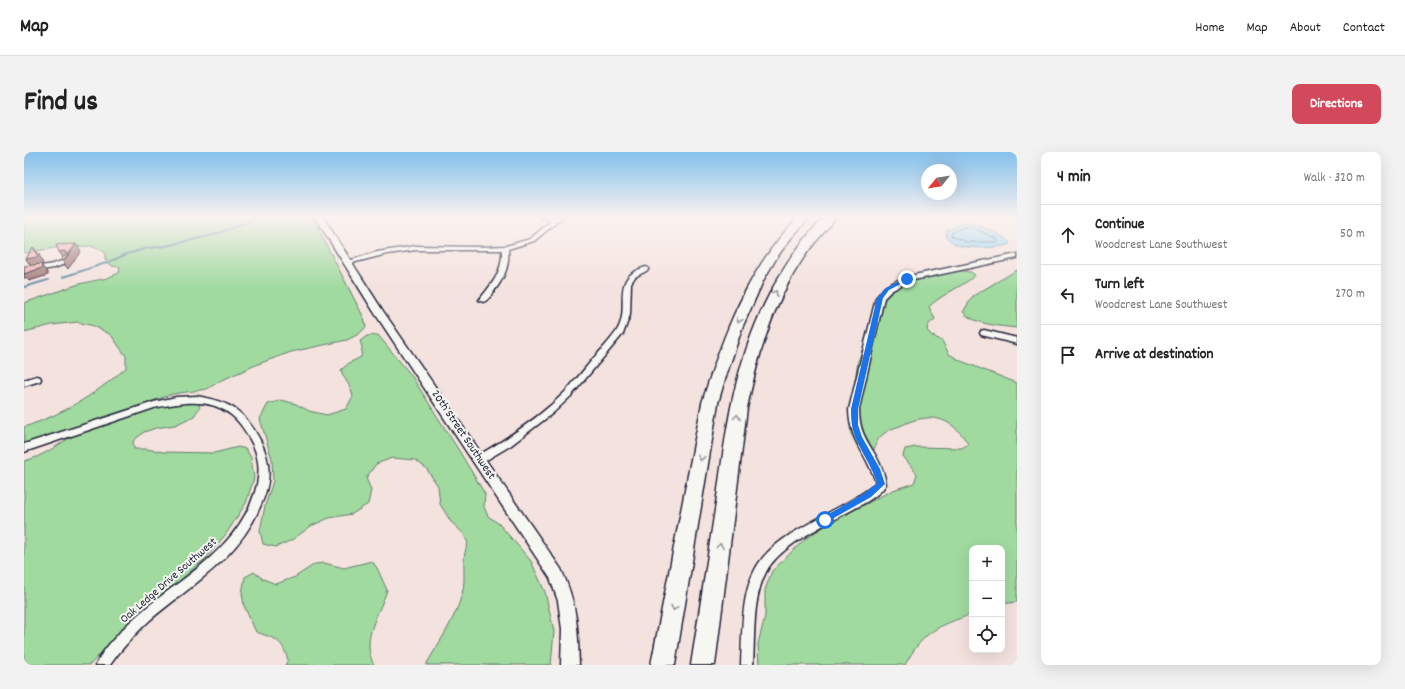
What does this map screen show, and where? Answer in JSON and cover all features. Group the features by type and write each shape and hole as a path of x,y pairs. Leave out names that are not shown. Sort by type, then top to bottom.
{"highway":[{"path":"663,665 710,403 720,369 734,331 761,274 784,241"},
{"path":"703,665 733,447 746,372 772,299 807,241"}],"street":[{"name":"20th Street Southwest","path":"334,241 379,312 480,459 556,574 567,608 570,629 570,665"},
{"path":"348,262 383,253 417,247 484,249 505,248 528,241"},
{"path":"483,300 493,290 503,273 506,265 505,248"},
{"path":"748,665 752,601 756,583 765,564 784,546 868,495 881,484 877,469 859,438 854,419 854,409 880,298 888,289 907,279 1017,256"},
{"path":"24,270 54,266 68,261"},
{"path":"480,459 539,421 568,394 624,326 627,313 627,283 633,276 646,269"},
{"path":"984,333 1017,341"},
{"path":"24,382 37,379"},
{"name":"Oak Ledge Drive Southwest","path":"24,448 146,407 172,400 196,398 215,402 233,411 247,424 263,456 264,476 259,498 249,520 233,544 140,622 122,639 102,665"}],"green space":[{"path":"24,241 324,241 364,318 366,327 359,334 347,340 291,352 258,364 220,381 207,389 173,394 24,444 24,427 66,410 102,387 126,368 126,356 111,335 94,326 77,322 52,325 24,332 24,303 79,284 107,278 119,273 120,267 112,266 105,259 105,252 91,246 61,247 24,253"},
{"path":"1017,270 1017,328 974,320 963,312 973,296"},
{"path":"962,271 971,272 975,275 929,307 935,319 928,325 927,330 931,335 942,341 949,354 961,361 1017,383 1017,602 1005,604 1005,545 969,545 969,615 932,631 919,644 905,665 759,665 758,644 765,616 765,590 772,571 805,539 831,522 893,490 914,483 917,474 903,456 905,449 916,447 962,448 968,444 954,427 938,419 929,418 910,422 885,433 877,441 873,452 864,452 857,446 851,434 849,418 858,361 869,333 873,312 897,287 911,281 938,274"},
{"path":"378,335 411,375 461,454 485,494 484,507 488,516 499,524 531,561 545,592 554,631 551,665 426,665 446,631 459,604 464,581 464,556 468,543 463,533 451,522 440,504 438,486 426,468 415,460 392,458 376,464 366,478 371,490 368,504 352,514 329,518 311,526 292,540 276,547 263,544 260,531 265,506 273,481 272,459 260,419 268,404 282,400 296,404 309,411 327,415 346,409 353,396 341,370 349,363 361,357 362,347 360,341 367,336"},
{"path":"183,402 198,402 200,407 194,416 175,425 156,428 144,432 133,441 134,449 147,449 163,452 214,453 238,447 246,449 251,458 254,478 246,503 226,534 205,559 123,629 90,665 24,665 24,461 38,457 87,429 142,411"},
{"path":"372,561 377,568 387,590 372,627 370,636 370,655 374,665 285,665 288,660 281,644 273,638 256,632 244,606 242,593 245,577 254,572 263,579 276,584 295,577 315,564 324,563 344,568"}],"water":[{"path":"951,241 1007,241 1010,243 1003,246 975,248 957,245"}],"building":[{"path":"76,244 63,262 62,258 68,254 64,251 59,252 56,245"},
{"path":"33,247 38,257 26,259"},
{"path":"41,264 42,268 24,274 24,266"}],"waterway":[{"path":"63,277 106,263 127,254 148,248 188,241"},
{"path":"24,287 48,280"}],"route":[{"path":"825,520 868,495 881,484 881,479 877,469 859,438 855,425 854,409 880,298 895,284 907,279"}]}
